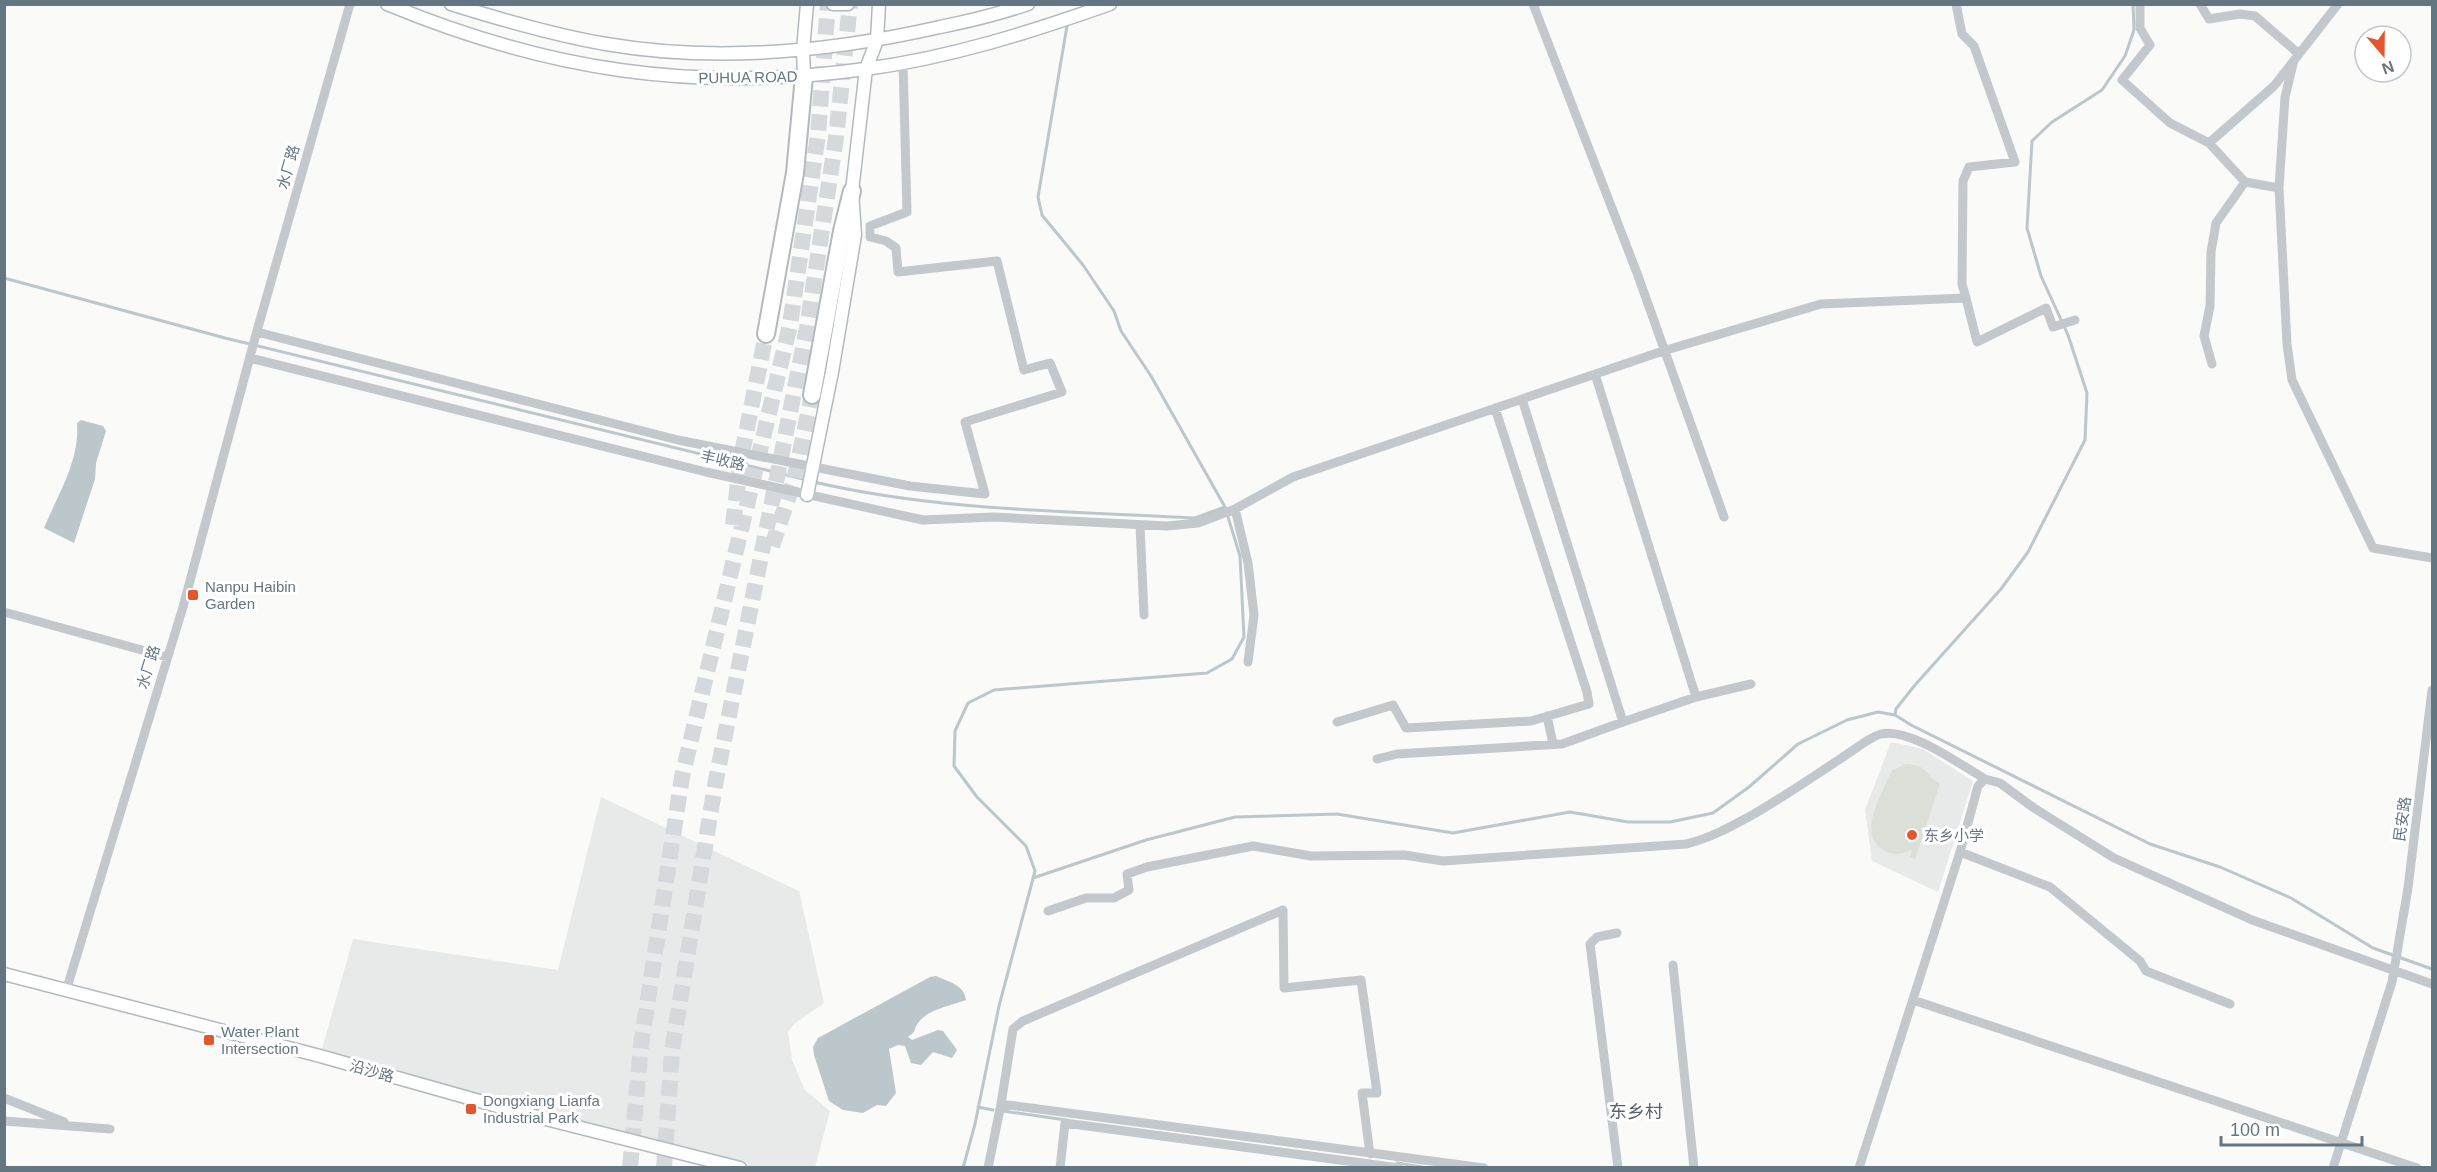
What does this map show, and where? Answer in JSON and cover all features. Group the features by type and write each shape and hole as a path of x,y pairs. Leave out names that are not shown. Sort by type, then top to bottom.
{"highway":[{"path":"766,334 795,173 804,76"},
{"path":"812,395 842,231 852,191"}],"main road":[{"name":"PUHUA ROAD","path":"387,4 481,40 539,56 601,69 720,79 804,76 903,62 961,50 1110,4"},
{"name":"PUHUA ROAD","path":"451,4 556,35 629,48 690,54 803,50 877,40 1002,13 1028,4"},
{"path":"804,76 803,50 807,4"},
{"path":"833,4 848,4"},
{"path":"807,495 832,372 855,235 852,191 866,69 877,40 879,4"},
{"name":"沿沙路","path":"4,974 320,1056 522,1113 740,1167"}],"street":[{"name":"水厂路","path":"66,991 183,607 256,335 350,4"},
{"path":"1533,4 1633,262 1724,517"},
{"path":"1956,4 1962,34 1974,46 2015,162 1969,167 1963,181 1962,284 1977,342 2046,308 2053,327 2075,320"},
{"path":"2140,4 2140,28 2150,45 2122,80 2170,123 2208,143 2246,182 2278,188"},
{"path":"2200,4 2209,19 2240,14 2255,16 2266,24 2296,57"},
{"path":"2248,15 2250,4"},
{"path":"2208,143 2274,86 2337,4"},
{"path":"2296,57 2285,97 2278,188 2287,344 2292,380 2373,548 2433,558"},
{"path":"256,335 678,440 910,486 985,494 965,422 1062,392 1050,363 1024,370 997,261 898,272 896,248 886,241 870,237 870,226 907,212 903,62"},
{"path":"2212,364 2204,336 2210,306 2211,252 2214,233 2216,223 2246,182"},
{"name":"丰收路","path":"251,354 706,472 923,520 994,517 1167,526 1198,523 1235,509 1293,477 1664,351 1821,304 1966,298"},
{"path":"1595,374 1696,697"},
{"path":"1522,399 1623,722"},
{"path":"1337,722 1393,705 1406,728 1531,721 1589,704 1495,408"},
{"path":"1235,509 1248,563 1254,615 1248,662"},
{"path":"1140,525 1144,615"},
{"path":"4,612 167,657"},
{"path":"1377,759 1397,754 1562,744 1696,697 1751,684"},
{"name":"民安路","path":"2332,1167 2394,972 2433,690"},
{"path":"1547,716 1552,744"},
{"path":"1048,911 1086,898 1114,898 1130,890 1127,874 1147,867 1253,846 1311,856 1404,855 1443,861 1686,844 1705,840 1790,793 1868,740 1882,734 1901,735 1922,743 1985,779 2000,783 2034,808 2114,858 2252,920 2433,984"},
{"path":"1859,1167 1960,852 1978,786 1985,779"},
{"path":"1960,852 2050,887 2140,962 2146,971 2230,1004"},
{"path":"988,1167 1013,1029 1023,1021 1283,910 1284,988 1361,980 1377,1093 1362,1093 1370,1154"},
{"path":"1617,933 1597,938 1590,944 1618,1167"},
{"path":"1672,965 1694,1167"},
{"path":"1913,1000 2418,1167"},
{"path":"4,1098 71,1126"},
{"path":"1000,1104 1370,1154 1484,1167"},
{"path":"4,1120 110,1129"},
{"path":"1060,1167 1065,1123 1399,1167"}],"shaded area":[{"path":"81,420 103,426 106,431 96,463 95,479 74,543 44,528 72,464 77,423"},
{"name":"东乡小学","path":"1891,742 1923,749 1973,781 1938,892 1872,861 1865,810"},
{"path":"1906,764 1923,769 1940,783 1915,859 1910,857 1912,850 1899,854 1885,851 1872,835 1871,825 1890,774 1893,770"},
{"path":"601,797 799,891 824,1003 794,1024 788,1032 792,1060 805,1090 830,1111 815,1167 740,1167 320,1056 353,939 558,970"},
{"path":"936,976 959,987 966,1000 928,1014 908,1037 912,1040 938,1030 943,1031 957,1050 952,1058 933,1052 921,1065 911,1063 905,1046 898,1045 889,1049 896,1093 886,1106 877,1105 863,1113 843,1110 829,1101 814,1055 813,1047 818,1038 930,977"}],"waterway":[{"path":"1033,878 1146,840 1235,817 1337,814 1453,833 1570,812 1628,822 1670,822 1713,813 1749,787 1798,744 1847,720 1878,712 1895,715 1896,709 1915,685 2001,589 2028,552 2085,440 2087,393 2068,335 2041,276 2027,228 2032,141 2052,122 2102,90 2125,56 2134,30 2133,4"},
{"path":"963,1168 975,1124 999,1006 1035,871 1026,846 977,797 954,766 955,731 968,703 994,690 1207,673 1232,659 1244,637 1240,556 1225,507 1151,376 1121,331 1114,311 1083,265 1042,215 1038,197 1067,26"},
{"path":"4,278 225,338 807,480"},
{"path":"814,482 908,499 1051,511 1195,518 1225,507"},
{"path":"1895,715 2150,844 2220,867 2291,898 2373,948 2432,969"},
{"path":"978,1107 993,1110"},
{"path":"1003,1111 1066,1120"},
{"path":"1397,1163 1428,1168"}],"tunnel":[{"path":"630,1168 641,1045 682,777 790,325 818,135 828,4"},
{"path":"664,1168 672,1051 715,785 807,328 836,138 850,4"},
{"path":"733,525 741,458 766,334"},
{"path":"772,546 794,481 812,395"}],"place":[{"name":"Nanpu Haibin Garden","path":"193,595"},
{"name":"东乡小学","path":"1912,835"},
{"name":"Water Plant Intersection","path":"209,1040"},
{"name":"Dongxiang Lianfa Industrial Park","path":"471,1109"}],"district":[{"name":"东乡村","path":"1636,1112"}]}
